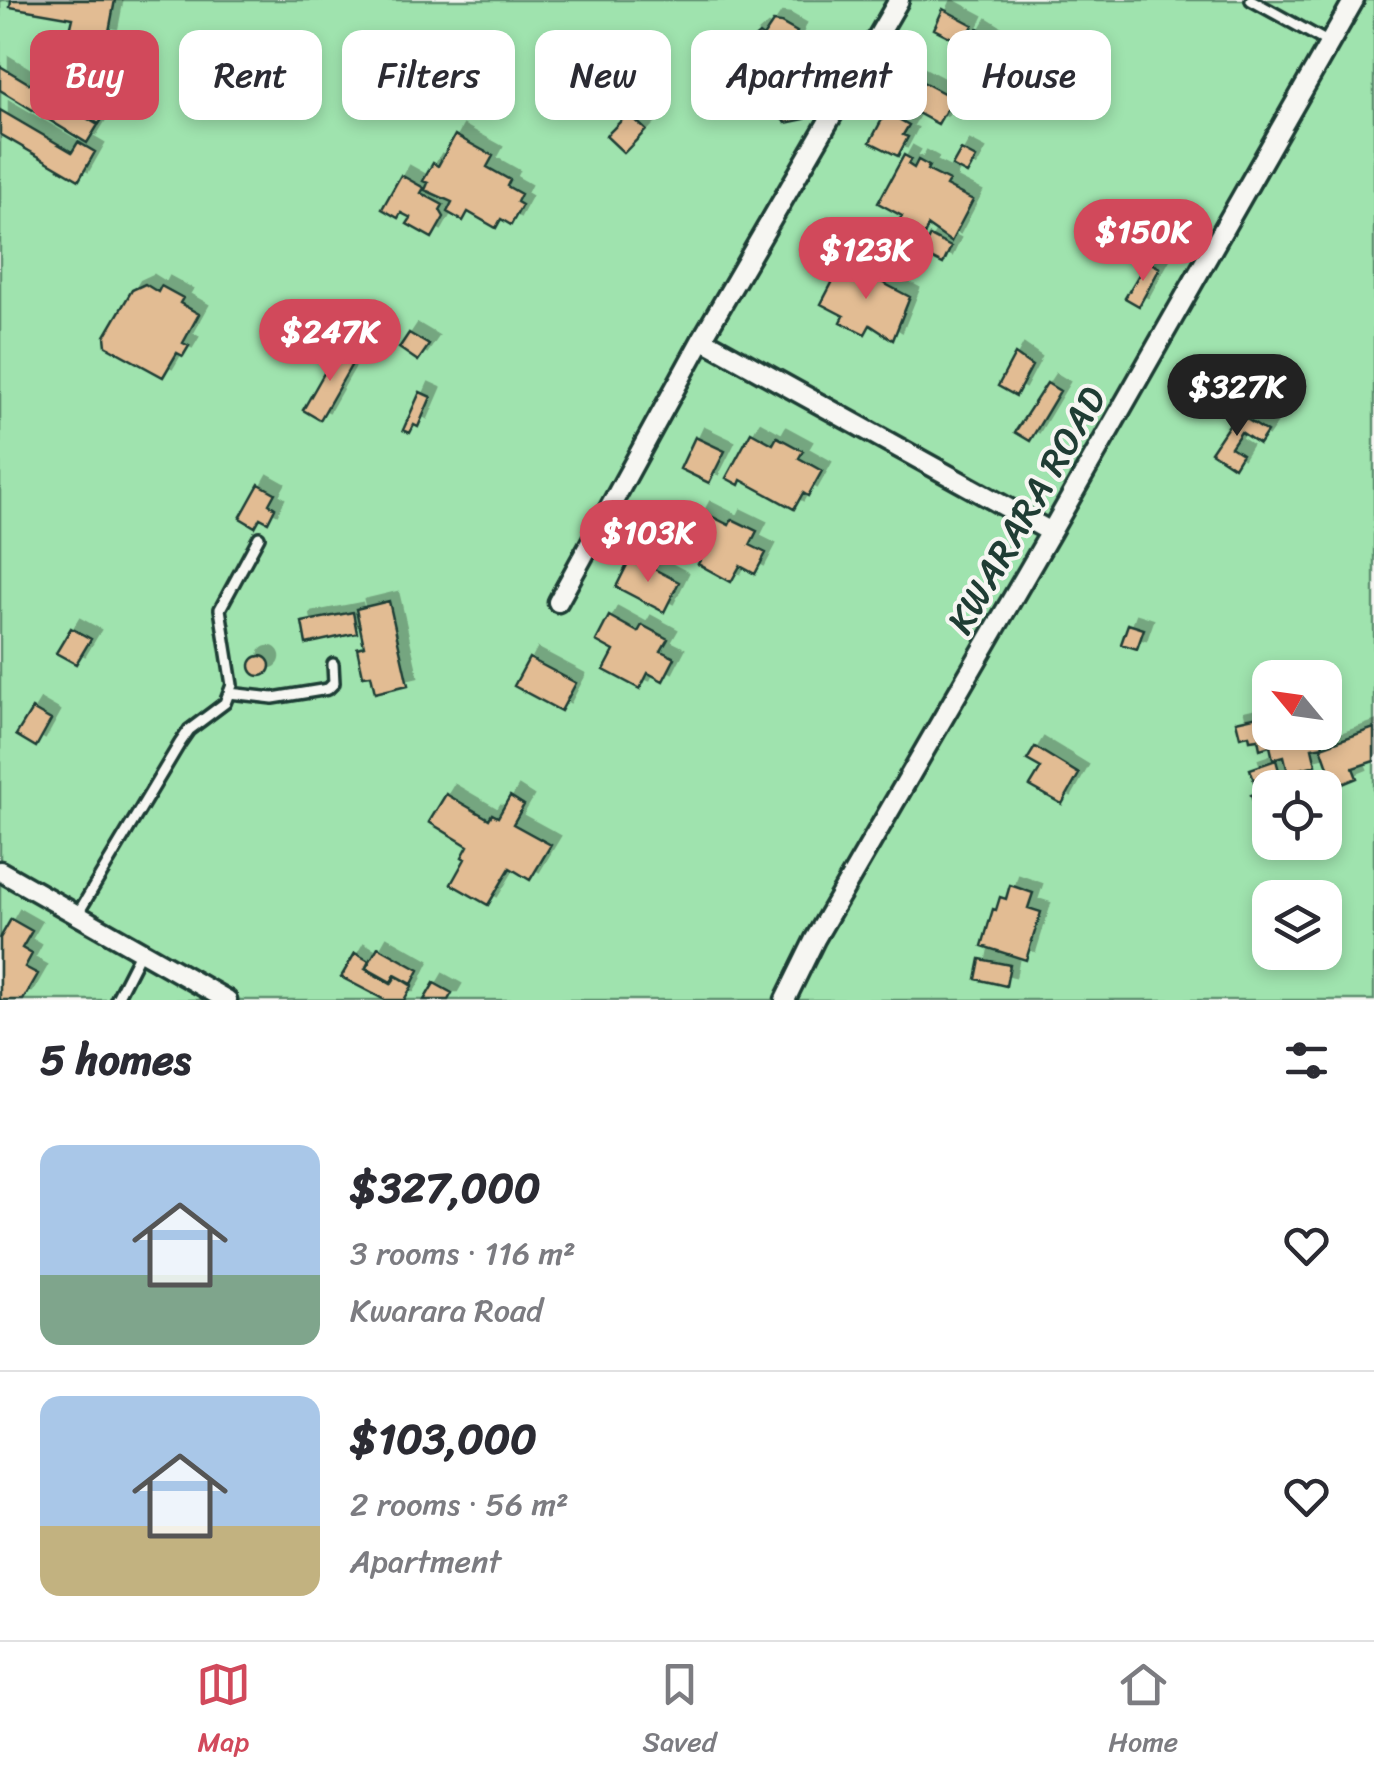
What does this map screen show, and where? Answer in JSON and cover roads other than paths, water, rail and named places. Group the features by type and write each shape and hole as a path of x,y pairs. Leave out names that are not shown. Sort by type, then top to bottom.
{"street":[{"path":"558,602 702,339 899,0"},
{"name":"KWARARA ROAD","path":"785,1000 815,939 1354,0"},
{"path":"702,339 1052,532"},
{"path":"0,871 141,950 193,992 227,1000"}],"lane":[{"path":"1251,0 1329,43"},
{"path":"77,915 189,730 225,704 232,685 220,609 259,537"},
{"path":"228,693 272,698 328,689 334,683 333,664"},
{"path":"116,1000 141,950"}]}
